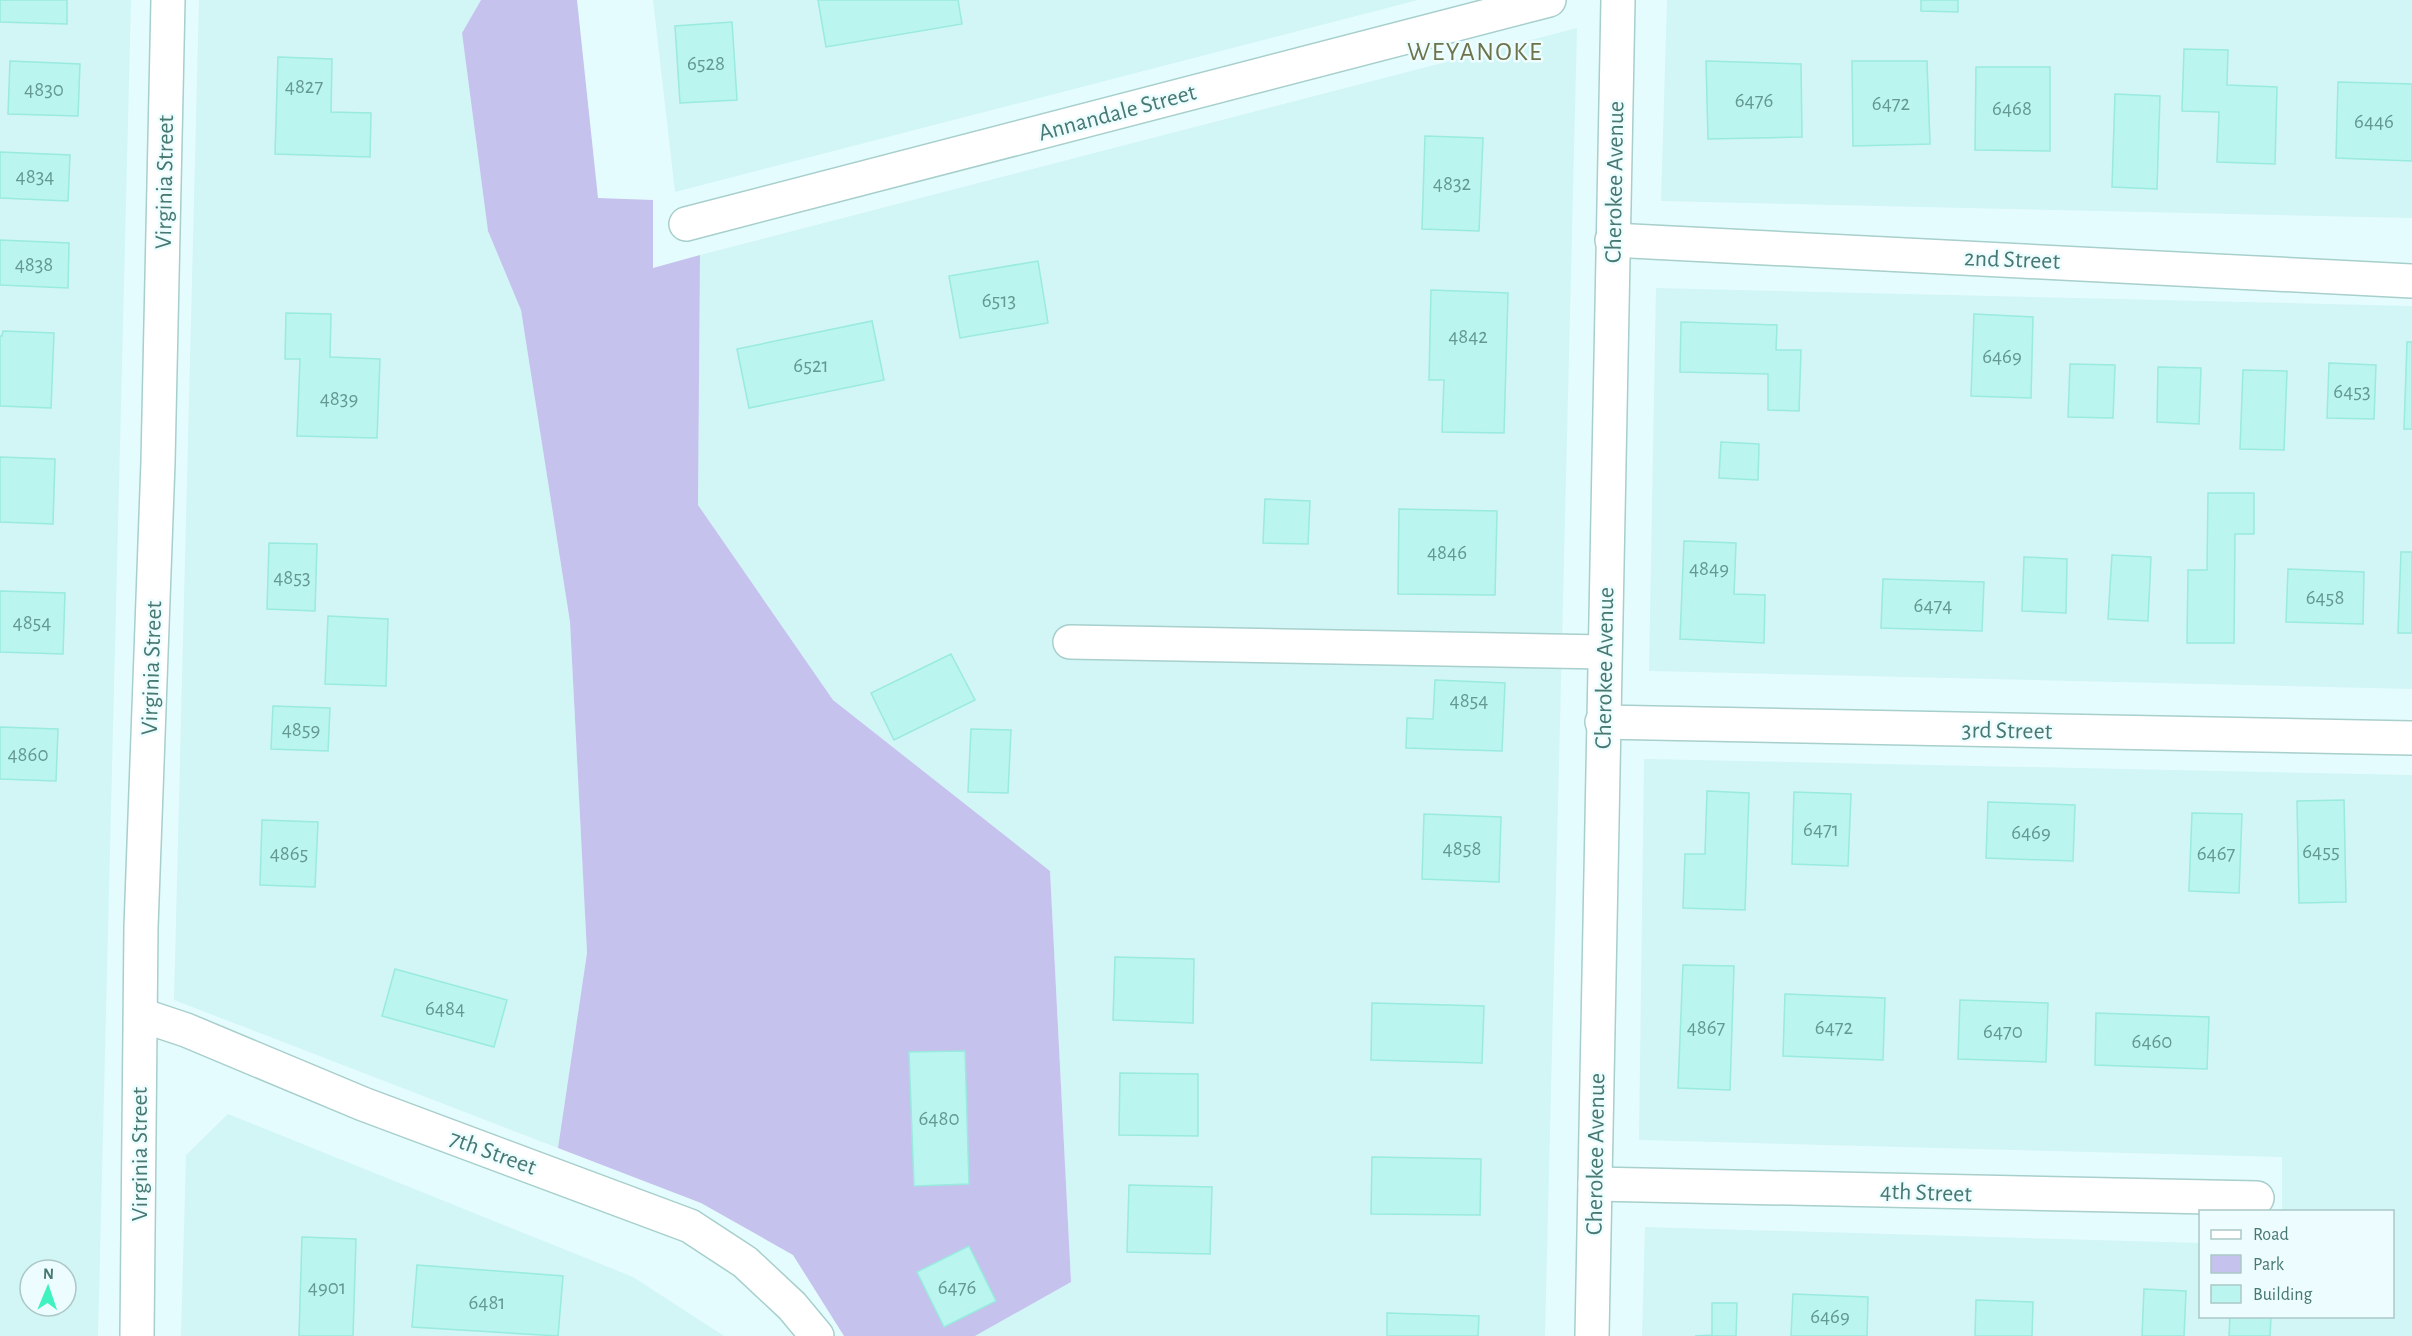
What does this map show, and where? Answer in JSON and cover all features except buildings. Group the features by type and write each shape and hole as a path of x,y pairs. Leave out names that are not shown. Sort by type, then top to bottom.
{"street":[{"name":"Virginia Street","path":"137,1336 141,927 158,462 168,0"},
{"name":"Annandale Street","path":"686,224 1549,0"},
{"name":"Cherokee Avenue","path":"1592,1336 1602,722 1618,0"},
{"name":"2nd Street","path":"1612,240 2412,281"},
{"path":"1070,642 1604,652"},
{"name":"3rd Street","path":"1602,722 2412,738"},
{"name":"7th Street","path":"141,1015 186,1030 363,1104 690,1226 745,1262 792,1306 816,1336"},
{"name":"4th Street","path":"1595,1184 2257,1198"}],"shaded area":[{"path":"0,0 131,0 98,1336 0,1336"},
{"path":"199,0 481,0 462,33 488,231 521,310 570,622 587,953 558,1148 174,1000"},
{"path":"653,0 1418,0 675,192"},
{"path":"1667,0 2412,0 2412,218 1661,201"},
{"path":"1577,28 1545,1336 975,1336 1071,1282 1050,871 833,700 698,505 700,255"},
{"path":"1656,288 2412,306 2412,689 1649,671"},
{"path":"1644,759 2412,775 2412,1336 1642,1336 1645,1227 2199,1243 2199,1318 2394,1318 2394,1210 2282,1210 2282,1157 1639,1140"},
{"path":"228,1114 633,1277 724,1336 181,1336 186,1155"}],"green space":[{"path":"481,0 577,0 598,198 653,200 653,268 700,255 698,505 833,700 1050,871 1071,1282 975,1336 844,1336 793,1255 701,1203 558,1148 587,953 570,622 521,310 488,231 462,33"}],"district":[{"name":"WEYANOKE","path":"1475,51"}]}
